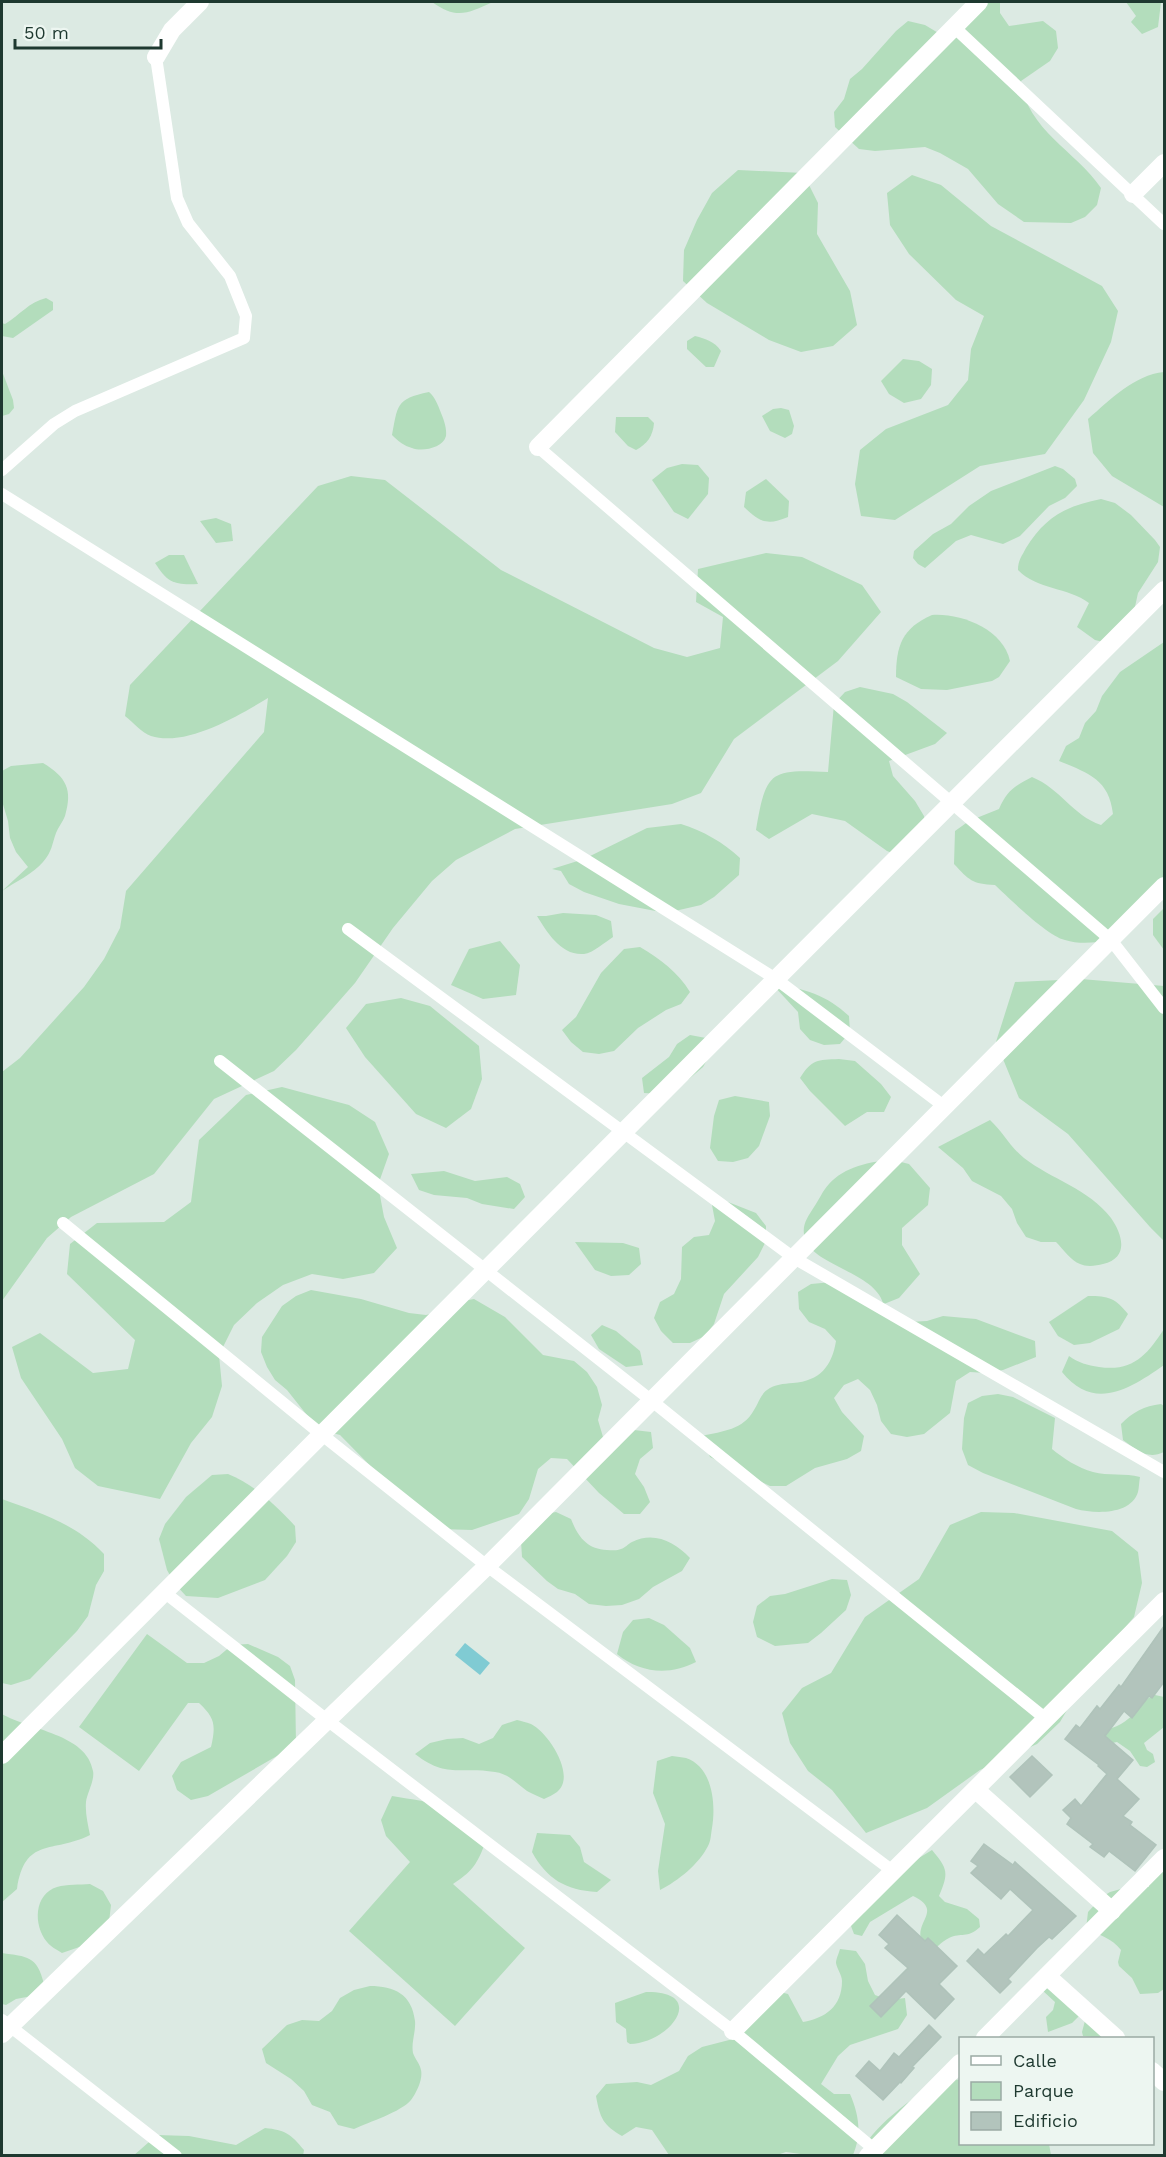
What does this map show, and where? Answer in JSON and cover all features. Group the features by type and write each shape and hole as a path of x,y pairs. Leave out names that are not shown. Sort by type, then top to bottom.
{"street":[{"path":"156,57 172,30 200,2"},
{"path":"538,447 979,2"},
{"path":"1133,194 1164,163"},
{"path":"2,1755 1164,590"},
{"path":"4,2027 487,1566 1164,886"},
{"path":"733,2031 1164,1601"},
{"path":"976,1790 1112,1911"},
{"path":"986,2037 1164,1858"},
{"path":"1047,1976 1115,2037"},
{"path":"871,2152 959,2064"}],"lane":[{"path":"954,27 1164,224"},
{"path":"2,470 54,424 75,411 244,339 246,316 230,276 188,223 177,198 156,57"},
{"path":"538,447 1111,940 1164,1008"},
{"path":"2,494 776,979 945,1107"},
{"path":"348,929 794,1258 1164,1472"},
{"path":"220,1061 652,1401 1046,1719"},
{"path":"63,1223 487,1566 894,1872"},
{"path":"164,1593 733,2031 871,2152"},
{"path":"4,2027 177,2156"}],"green space":[{"path":"432,2 493,2 469,12 456,13"},
{"path":"971,2 1000,2 1000,13 1009,26 1043,21 1056,31 1058,48 1050,61 1021,81 1025,98 1042,127 1091,175 1101,188 1097,205 1085,217 1071,223 1024,222 998,204 968,169 940,153 925,147 875,151 859,149 835,127 834,112 844,99 850,79 896,31 908,21 925,25 940,34"},
{"path":"1126,2 1161,2 1158,27 1142,34 1131,22 1136,16"},
{"path":"738,170 803,173 818,203 817,234 850,291 857,325 833,346 801,352 769,340 707,303 683,281 684,250 697,220 712,193"},
{"path":"912,175 941,185 991,226 1102,286 1118,311 1111,342 1084,400 1045,454 980,466 895,520 861,516 855,484 860,450 886,429 948,405 968,380 971,349 984,316 956,300 909,254 890,225 887,193"},
{"path":"46,298 53,302 53,310 13,338 2,336 2,323 5,324 30,306"},
{"path":"695,336 713,343 721,351 714,367 706,367 687,349 687,341"},
{"path":"903,359 919,361 932,369 931,385 921,399 904,403 889,394 881,381"},
{"path":"2,371 14,408 9,414 2,416"},
{"path":"1164,372 1164,507 1112,476 1093,453 1088,419 1133,383"},
{"path":"429,392 436,401 442,416 446,436 441,444 421,450 401,443 392,435 400,405 410,398"},
{"path":"773,409 789,410 794,426 792,434 785,438 770,431 762,416"},
{"path":"616,417 648,417 654,423 649,439 636,450 628,446 615,432"},
{"path":"682,464 698,465 709,478 708,494 688,519 674,512 652,480 667,468"},
{"path":"1055,466 1063,469 1075,479 1077,486 1065,498 1049,506 1020,536 1003,544 971,535 956,541 925,568 913,558 914,551 933,534 951,524 969,506 991,491"},
{"path":"351,476 385,480 501,570 654,648 687,657 720,648 723,617 696,602 698,569 766,553 802,557 862,585 881,612 838,661 734,739 701,793 672,804 515,829 456,860 432,881 393,928 355,983 296,1050 274,1071 214,1099 154,1174 71,1217 47,1238 2,1301 2,1072 20,1058 84,987 104,959 120,928 126,891 264,732 268,698 227,721 195,734 165,738 148,735 125,716 130,685 318,486"},
{"path":"766,479 789,501 788,517 769,522 764,521 744,507 746,492"},
{"path":"1101,499 1115,503 1131,515 1160,547 1158,562 1138,593 1131,625 1103,642 1095,640 1077,627 1089,603 1072,594 1034,581 1018,570 1019,561 1026,548 1033,537 1049,521 1067,509"},
{"path":"216,518 231,524 233,541 216,543 200,521"},
{"path":"169,555 184,555 198,584 177,583 164,575 155,563"},
{"path":"932,615 968,620 990,632 999,640 1010,661 999,677 992,681 947,690 921,689 896,677 899,647 907,632"},
{"path":"1164,642 1164,886 1112,941 1071,942 1048,932 995,885 981,884 963,874 954,864 955,831 969,821 999,809 1012,790 1032,777 1051,788 1082,815 1101,825 1113,814 1111,802 1102,785 1088,774 1059,761 1066,746 1079,738 1085,723 1096,711 1102,696 1120,672"},
{"path":"860,687 893,694 947,733 935,744 889,761 893,776 915,801 924,816 927,831 905,858 887,851 845,821 812,814 769,839 756,830 763,796 768,785 782,773 828,772 834,704 845,692"},
{"path":"43,763 57,773 66,785 68,798 65,816 43,862 2,891 28,867 16,852 10,838 2,801 2,771 11,766"},
{"path":"681,824 712,838 740,858 739,875 701,905 666,913 619,904 584,892 569,884 561,871 552,869 584,859 647,828"},
{"path":"1164,908 1164,950 1153,935 1153,919"},
{"path":"563,913 596,915 611,921 613,937 588,953 576,954 568,951 556,942 537,916"},
{"path":"500,941 520,965 516,995 483,999 451,985 469,949"},
{"path":"640,947 668,966 690,992 681,1004 666,1010 638,1028 614,1051 599,1054 583,1052 562,1030 576,1017 601,973 624,949"},
{"path":"1081,979 1164,986 1164,1241 1068,1134 1019,1098 996,1042 1015,982"},
{"path":"773,985 805,990 824,998 849,1016 850,1032 840,1044 824,1045 810,1040 800,1029 798,1012"},
{"path":"401,998 430,1006 479,1046 482,1079 471,1109 446,1128 416,1114 365,1057 346,1028 366,1004"},
{"path":"690,1035 706,1038 711,1053 703,1067 689,1079 660,1094 644,1093 642,1078 669,1057 677,1044"},
{"path":"839,1059 855,1061 881,1084 891,1097 884,1112 867,1112 845,1126 800,1078 808,1067 816,1062"},
{"path":"282,1087 349,1105 375,1122 389,1154 378,1185 384,1217 397,1248 374,1273 343,1279 312,1274 283,1285 257,1303 234,1325 219,1355 222,1386 212,1417 191,1443 160,1499 98,1486 75,1468 62,1439 21,1378 12,1347 40,1333 93,1373 128,1369 135,1340 67,1274 70,1244 97,1223 164,1222 191,1202 199,1140 246,1095"},
{"path":"735,1096 769,1102 770,1116 759,1146 748,1158 733,1162 718,1161 710,1148 714,1116 719,1100"},
{"path":"990,1120 1024,1158 1092,1199 1102,1208 1111,1218 1121,1238 1117,1257 1103,1264 1085,1266 1073,1260 1056,1242 1041,1242 1026,1237 1012,1209 1001,1196 972,1181 963,1168 938,1147"},
{"path":"893,1160 909,1164 930,1188 928,1205 902,1228 902,1245 920,1274 899,1298 884,1304 909,1322 927,1321 943,1316 976,1319 1035,1341 1036,1357 1003,1370 986,1373 970,1372 956,1381 950,1413 924,1434 907,1437 891,1434 881,1421 870,1390 858,1379 844,1385 834,1398 842,1412 864,1436 861,1451 847,1459 815,1468 786,1486 770,1486 710,1457 702,1436 738,1426 749,1417 767,1390 779,1385 811,1379 828,1365 836,1341 825,1329 809,1322 799,1309 798,1292 811,1284 843,1281 883,1303 878,1293 869,1284 812,1250 806,1241 804,1231 809,1215 825,1189 835,1178 858,1166"},
{"path":"444,1171 475,1181 507,1177 520,1184 525,1197 514,1209 482,1204 467,1198 434,1195 419,1190 411,1174"},
{"path":"728,1202 756,1213 766,1226 766,1241 758,1257 724,1294 714,1324 705,1336 690,1343 673,1343 661,1331 654,1318 660,1302 674,1294 681,1279 682,1247 694,1237 709,1235 715,1221 712,1205"},
{"path":"575,1242 623,1243 639,1248 641,1264 629,1275 611,1276 595,1270"},
{"path":"311,1290 361,1299 409,1313 426,1315 442,1311 458,1302 474,1299 505,1317 543,1355 574,1361 587,1372 597,1387 602,1405 598,1420 603,1437 634,1430 651,1432 653,1448 640,1459 635,1474 650,1502 640,1514 624,1514 599,1493 567,1459 551,1458 538,1469 529,1499 519,1514 472,1530 440,1529 401,1497 340,1435 318,1429 287,1390 275,1380 267,1367 261,1352 262,1337 282,1306 296,1296"},
{"path":"1088,1296 1111,1299 1128,1314 1119,1329 1090,1343 1074,1345 1058,1336 1049,1322"},
{"path":"602,1325 616,1331 640,1351 643,1365 626,1367 599,1349 591,1335"},
{"path":"1164,1329 1164,1365 1125,1388 1099,1394 1087,1391 1074,1384 1062,1372 1069,1356 1099,1367 1111,1368 1130,1364 1145,1354"},
{"path":"998,1394 1013,1397 1055,1418 1052,1449 1071,1462 1093,1472 1140,1477 1138,1492 1134,1500 1120,1509 1111,1511 1084,1511 983,1473 968,1465 962,1449 964,1418 968,1403 982,1396"},
{"path":"1161,1404 1164,1406 1164,1452 1147,1454 1123,1440 1121,1424 1139,1410"},
{"path":"228,1474 255,1489 280,1510 295,1526 296,1542 287,1556 265,1580 218,1598 186,1596 175,1584 167,1570 159,1539 165,1524 186,1497 212,1475"},
{"path":"2,1499 43,1514 69,1527 93,1543 104,1554 104,1571 96,1585 88,1616 77,1631 30,1679 11,1685 2,1683"},
{"path":"556,1512 571,1519 584,1541 594,1547 618,1550 640,1539 656,1538 678,1547 690,1558 682,1571 653,1587 639,1599 622,1605 589,1604 575,1594 558,1589 522,1557 521,1541 540,1515"},
{"path":"981,1512 1014,1513 1112,1531 1138,1552 1142,1583 1134,1617 1093,1666 1060,1722 1037,1744 980,1770 927,1808 866,1833 832,1790 808,1771 790,1743 782,1713 802,1688 831,1673 865,1617 919,1579 950,1525"},
{"path":"832,1579 847,1580 851,1595 846,1610 821,1633 808,1643 775,1646 757,1637 753,1622 757,1606 770,1596 785,1594"},
{"path":"649,1618 664,1625 690,1648 696,1662 665,1671 645,1669 617,1654 623,1632 633,1620"},
{"path":"147,1634 187,1663 204,1663 219,1656 232,1645 248,1644 278,1657 290,1666 295,1680 296,1745 208,1796 191,1800 177,1790 172,1776 181,1762 211,1747 213,1722 199,1703 188,1703 139,1771 79,1727"},
{"path":"1155,1695 1164,1697 1164,1727 1144,1743 1147,1750 1153,1754 1155,1762 1147,1767 1140,1766 1130,1751 1117,1742 1108,1744 1102,1730 1125,1721"},
{"path":"2,1714 69,1741 88,1759 93,1775 86,1802 90,1835 76,1841 42,1849 34,1854 26,1861 17,1889 2,1902"},
{"path":"517,1720 531,1724 545,1736 558,1755 562,1766 564,1776 562,1785 557,1792 544,1799 500,1773 436,1767 415,1754 430,1743 447,1739 463,1738 479,1744 493,1738 502,1725"},
{"path":"672,1756 686,1758 702,1770 711,1788 713,1819 711,1837 704,1853 681,1877 660,1890 658,1871 665,1824 653,1793 657,1761"},
{"path":"392,1796 434,1804 468,1821 484,1846 472,1868 453,1884 525,1948 455,2026 349,1931 410,1862 386,1836 381,1820"},
{"path":"537,1833 570,1835 580,1847 584,1862 611,1880 597,1892 575,1889 558,1881 544,1869 532,1852"},
{"path":"932,1850 945,1871 939,1896 945,1902 967,1909 979,1919 980,1927 968,1934 953,1936 928,1951 922,1940 921,1932 927,1911 926,1906 913,1896 870,1922 862,1936 854,1934 851,1926 853,1910"},
{"path":"1164,1853 1164,1989 1158,1993 1140,1994 1132,1978 1119,1966 1121,1950 1109,1940 1086,1929 1088,1912 1110,1892 1128,1887 1149,1887 1149,1865"},
{"path":"90,1884 103,1891 111,1905 109,1922 88,1944 62,1953 50,1945 42,1935 38,1919 40,1903 49,1891 57,1887"},
{"path":"840,1949 856,1951 865,1964 868,1981 875,1995 889,2000 905,1998 907,2015 898,2029 850,2045 838,2056 821,2084 834,2094 850,2094 856,2109 858,2124 858,2140 853,2155 808,2155 786,2152 774,2156 669,2155 652,2130 636,2127 622,2136 603,2120 596,2096 606,2084 637,2082 651,2085 679,2071 688,2056 702,2047 733,2039 772,1990 788,1994 803,2022 818,2018 831,2010 841,1990 842,1979 836,1963"},
{"path":"2,1953 30,1959 38,1967 44,1984 32,1996 16,1999 6,2005 2,2004"},
{"path":"1047,1983 1079,2016 1072,2023 1048,2032 1046,2017 1053,2010 1055,2002 1042,1990"},
{"path":"370,1986 394,1990 406,1998 410,2004 415,2021 413,2053 420,2068 421,2077 415,2093 406,2104 393,2113 354,2129 338,2125 330,2112 312,2105 304,2091 291,2079 266,2063 262,2049 287,2025 302,2020 319,2021 332,2011 340,1998 354,1990"},
{"path":"646,1992 665,1994 676,2000 679,2008 677,2017 658,2035 630,2044 627,2042 626,2029 616,2022 615,2003"},
{"path":"1086,2017 1108,2036 1083,2036"},
{"path":"945,2078 959,2080 959,2145 1049,2145 1051,2155 860,2156 865,2145 883,2124 938,2080"},
{"path":"265,2128 278,2130 291,2137 304,2150 303,2156 133,2156 157,2135 189,2136 236,2145"}],"water":[{"path":"465,1643 490,1663 480,1675 455,1655"}],"building":[{"path":"1164,1626 1164,1682 1152,1698 1149,1696 1132,1718 1124,1711 1105,1736 1133,1760 1117,1779 1139,1799 1123,1816 1132,1822 1130,1825 1156,1845 1135,1871 1109,1851 1104,1857 1090,1847 1093,1844 1067,1824 1071,1818 1063,1810 1075,1799 1081,1806 1107,1774 1065,1739 1076,1725 1080,1728 1097,1706 1100,1709 1119,1685 1121,1687"},
{"path":"1032,1756 1052,1775 1030,1797 1010,1777"},
{"path":"984,1844 1013,1865 1015,1862 1076,1916 1052,1939 1049,1937 1037,1948 1008,1979 1011,1982 1000,1993 967,1961 978,1949 984,1955 1006,1934 1008,1936 1033,1910 1010,1889 1001,1899 971,1873 978,1866 971,1861"},
{"path":"897,1915 925,1941 928,1938 957,1966 939,1984 954,1999 935,2019 906,1991 881,2017 870,2006 908,1968 885,1948 889,1944 879,1935"},
{"path":"929,2025 941,2037 883,2100 856,2076 869,2061 880,2071 894,2053 899,2057"}]}
